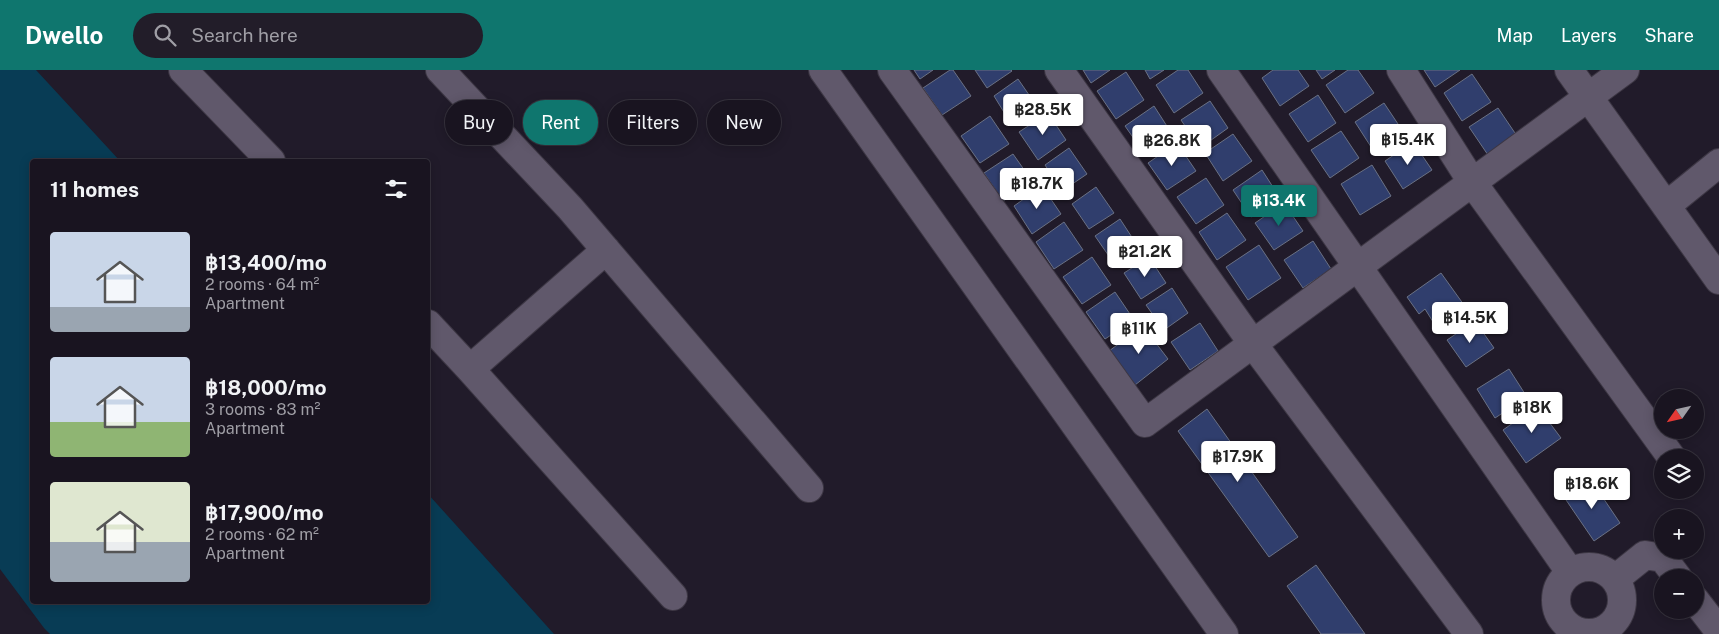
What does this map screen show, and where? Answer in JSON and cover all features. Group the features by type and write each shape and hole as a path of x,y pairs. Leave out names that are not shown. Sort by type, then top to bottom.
{"street":[{"path":"183,70 269,159"},
{"path":"440,70 570,208 809,488"},
{"path":"822,70 1224,634"},
{"path":"892,70 1145,423 1625,70"},
{"path":"1059,70 1253,344 1469,634"},
{"path":"1222,70 1570,572"},
{"path":"1401,70 1472,182 1665,449"},
{"path":"1569,70 1587,98 1719,280"},
{"path":"1666,206 1719,163"},
{"path":"470,369 606,250"},
{"path":"430,326 673,596"},
{"path":"1615,579 1645,556 1663,558 1671,569"},
{"path":"1585,566 1596,567 1606,571 1615,579 1622,600 1614,621 1596,633 1584,633 1565,623 1556,604 1559,583 1570,572 1585,566"},
{"path":"1704,612 1719,632"}],"water":[{"path":"0,70 36,70 118,159 30,159 30,604 430,604 430,496 554,634 50,634 0,569"}],"building":[{"path":"914,70 933,70 920,79"},
{"path":"950,70 953,70 971,96 942,115 923,88"},
{"path":"975,70 1011,70 1012,71 987,88"},
{"path":"1083,70 1110,70 1091,83"},
{"path":"1145,70 1164,70 1150,79"},
{"path":"1178,70 1188,70 1203,93 1174,113 1156,85"},
{"path":"1273,70 1298,70 1309,86 1280,106 1262,78"},
{"path":"1316,70 1335,70 1322,79"},
{"path":"1348,70 1358,70 1374,93 1345,113 1326,85"},
{"path":"1424,70 1460,70 1435,87"},
{"path":"1126,72 1144,100 1116,119 1097,91"},
{"path":"1472,74 1491,102 1462,121 1444,93"},
{"path":"1018,79 1036,105 1010,122 994,96"},
{"path":"1318,95 1336,123 1308,142 1289,114"},
{"path":"1210,101 1228,128 1200,148 1181,120"},
{"path":"1384,103 1402,130 1373,150 1355,122"},
{"path":"1154,106 1172,134 1144,153 1125,126"},
{"path":"1498,108 1517,136 1488,155 1469,127"},
{"path":"1048,113 1066,140 1038,160 1019,132"},
{"path":"990,116 1009,144 980,163 961,136"},
{"path":"1341,131 1359,158 1330,178 1311,150"},
{"path":"1233,134 1252,161 1223,181 1205,153"},
{"path":"1413,142 1432,170 1403,189 1385,161"},
{"path":"1177,143 1196,171 1167,190 1148,163"},
{"path":"1069,148 1087,174 1062,191 1045,165"},
{"path":"1013,154 1032,181 1003,201 984,173"},
{"path":"1372,165 1391,196 1360,215 1341,184"},
{"path":"1262,170 1280,198 1251,217 1233,190"},
{"path":"1206,178 1224,205 1196,224 1177,197"},
{"path":"1042,186 1061,214 1032,234 1014,206"},
{"path":"1096,187 1114,213 1089,229 1072,204"},
{"path":"1284,203 1303,231 1274,250 1255,223"},
{"path":"1227,213 1246,240 1217,260 1199,232"},
{"path":"1120,219 1137,245 1113,262 1095,236"},
{"path":"1064,222 1083,250 1054,269 1036,242"},
{"path":"1313,241 1331,269 1303,288 1284,260"},
{"path":"1259,245 1281,278 1248,300 1226,267"},
{"path":"1092,257 1111,285 1082,304 1063,277"},
{"path":"1149,257 1166,283 1141,299 1124,273"},
{"path":"1441,273 1464,305 1435,325 1425,309 1419,314 1407,297"},
{"path":"1172,288 1188,313 1164,330 1146,305"},
{"path":"1115,292 1134,320 1105,339 1086,312"},
{"path":"1475,321 1494,348 1466,367 1447,340"},
{"path":"1200,323 1218,351 1190,370 1171,342"},
{"path":"1143,326 1168,359 1135,385 1109,351"},
{"path":"1509,369 1527,397 1495,418 1477,389"},
{"path":"1537,406 1561,438 1526,463 1503,430"},
{"path":"1207,409 1298,537 1269,557 1178,431"},
{"path":"1591,480 1620,523 1594,541 1564,497"},
{"path":"1316,565 1365,634 1321,634 1287,586"}]}
